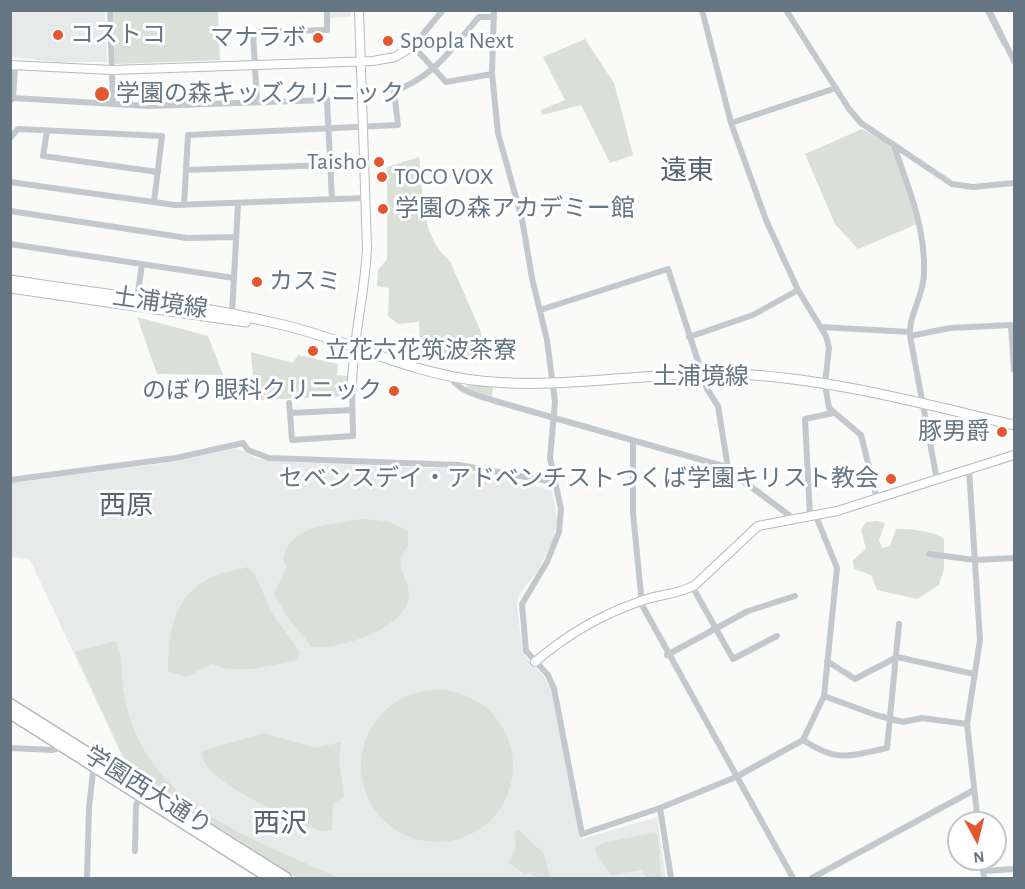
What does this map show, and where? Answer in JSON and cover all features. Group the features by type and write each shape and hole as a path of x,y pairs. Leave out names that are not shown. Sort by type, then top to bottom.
{"highway":[{"name":"学園西大通り","path":"10,704 94,762 286,879"},
{"name":"学園西大通り","path":"10,713 64,747 94,762"},
{"name":"学園西大通り","path":"143,792 270,879"}],"main road":[{"name":"土浦境線","path":"10,280 232,314 308,332 386,360 452,377 497,382 703,374 769,377 825,384 1014,425"},
{"name":"土浦境線","path":"10,288 308,332"}],"street":[{"path":"110,10 113,104"},
{"path":"257,102 253,32 327,30 327,10"},
{"path":"289,403 292,440 353,436 354,347 366,262 366,198 358,10"},
{"path":"702,10 731,123 766,220 798,290 821,327 829,348 825,384 829,408 832,413 861,435 877,499"},
{"path":"786,10 861,123 952,184 966,187 1014,183"},
{"path":"989,10 1014,61"},
{"path":"332,200 327,100 148,106 12,99 13,65 112,70 386,60 413,46 440,12"},
{"path":"184,205 188,135 398,125 394,91 422,79 434,70 479,16 494,14 492,74 498,133 522,219 553,381 555,420 550,458 561,509 559,532 547,562 522,604 525,646 528,655 548,675 554,689 582,834 660,808 736,777 803,740 824,696 837,568 813,516 805,419 832,413"},
{"path":"413,46 446,82 492,74"},
{"path":"731,123 836,88"},
{"path":"10,138 18,129 162,136 154,202"},
{"path":"47,131 43,156 158,172"},
{"path":"893,144 919,224 924,275 910,334 937,480"},
{"path":"186,170 330,165"},
{"path":"10,182 184,205 366,198"},
{"path":"232,314 238,204"},
{"path":"10,212 186,238 236,237"},
{"path":"10,243 234,278"},
{"path":"137,299 142,264"},
{"path":"540,310 668,269 707,389 718,406 728,468"},
{"path":"690,336 753,315 798,290"},
{"path":"821,327 910,334 950,328 1011,325 1014,370"},
{"path":"452,377 464,390 555,420 728,468 793,518"},
{"path":"290,413 352,410"},
{"path":"633,441 633,513 640,601 793,879"},
{"path":"10,480 176,458 243,443 248,450 269,458 459,465 554,482"},
{"path":"535,662 562,639 640,601 684,591 737,547 758,526 813,516 877,499 1014,455"},
{"path":"969,468 980,640 967,724 977,811"},
{"path":"929,554 975,560 1014,558"},
{"path":"692,586 733,659 777,636"},
{"path":"668,655 748,611 795,596"},
{"path":"803,740 823,754 846,757 887,748 899,624"},
{"path":"827,661 855,679 897,657 974,674"},
{"path":"824,696 903,722 931,719 967,724"},
{"path":"10,748 53,750 64,747"},
{"path":"87,879 89,807 94,762"},
{"path":"812,879 974,789"},
{"path":"135,851 136,805 143,792"},
{"path":"660,808 671,879"},
{"path":"983,871 984,879"}],"shaded area":[{"name":"コストコ","path":"11,10 105,11 107,62 57,62 11,57"},
{"path":"113,11 218,11 220,60 117,64 115,63"},
{"path":"329,11 351,11 351,17 329,18"},
{"path":"585,39 614,83 633,155 610,163 581,105 542,115 541,110 565,100 543,57"},
{"path":"862,129 889,144 900,168 917,224 858,249 835,224 805,154"},
{"path":"419,157 428,226 440,251 450,261 481,332 482,360 435,355 420,342 419,322 398,324 388,316 389,288 377,286 378,270 387,259 387,167"},
{"path":"137,317 208,336 223,375 157,374"},
{"path":"251,352 293,363 298,355 338,364 337,375 348,376 349,396 260,400 253,379"},
{"path":"467,384 493,386 492,397 466,389"},
{"path":"237,448 256,458 268,461 457,469 552,490 557,521 553,540 537,572 519,595 517,603 522,648 525,656 544,677 551,690 582,839 657,817 666,878 297,878 147,782 122,756 30,560 11,557 10,483 174,462"},
{"path":"362,519 392,523 408,532 408,546 401,559 409,595 406,607 385,627 370,635 338,645 312,647 286,615 274,594 287,566 283,560 287,548 294,539 314,528"},
{"path":"866,522 885,523 879,540 882,548 890,546 896,529 927,532 944,539 944,569 939,585 917,599 877,590 871,575 854,569 853,560 866,549 861,530"},
{"path":"247,567 254,573 273,615 300,652 297,660 243,669 212,664 186,677 168,671 169,644 175,618 188,595 214,576"},
{"path":"115,641 120,653 124,695 133,725 149,758 169,783 194,804 221,822 250,838 339,878 298,878 148,782 123,756 75,652"},
{"path":"437,690 452,691 466,696 491,712 507,737 512,751 512,781 507,795 491,820 466,836 452,841 437,842 422,841 408,836 383,820 367,795 362,781 361,766 362,751 367,737 383,712 408,696 422,691"},
{"path":"264,733 316,748 341,742 339,760 344,796 333,804 332,830 321,831 251,798 216,775 205,763 202,751"},
{"path":"519,830 544,854 550,878 538,878 530,873 524,874 509,863 516,847 514,833"},
{"path":"654,833 658,835 661,878 646,878 642,870 611,875 595,851 596,847 606,842"}],"waterway":[{"path":"985,10 1003,45"}],"place":[{"name":"コストコ","path":"58,35"},
{"name":"マナラボ","path":"318,38"},
{"name":"Spopla Next","path":"388,41"},
{"name":"学園の森キッズクリニック","path":"102,94"},
{"name":"Taisho","path":"379,162"},
{"name":"TOCO VOX","path":"382,177"},
{"name":"学園の森アカデミー館","path":"383,209"},
{"name":"カスミ","path":"257,282"},
{"name":"立花六花筑波茶寮","path":"313,351"},
{"name":"のぼり眼科クリニック","path":"394,391"},
{"name":"豚男爵","path":"1002,432"},
{"name":"セベンスデイ・アドベンチストつくば学園キリスト教会","path":"891,479"}],"district":[{"name":"遠東","path":"687,171"},
{"name":"西原","path":"126,506"},
{"name":"西沢","path":"280,824"}]}
